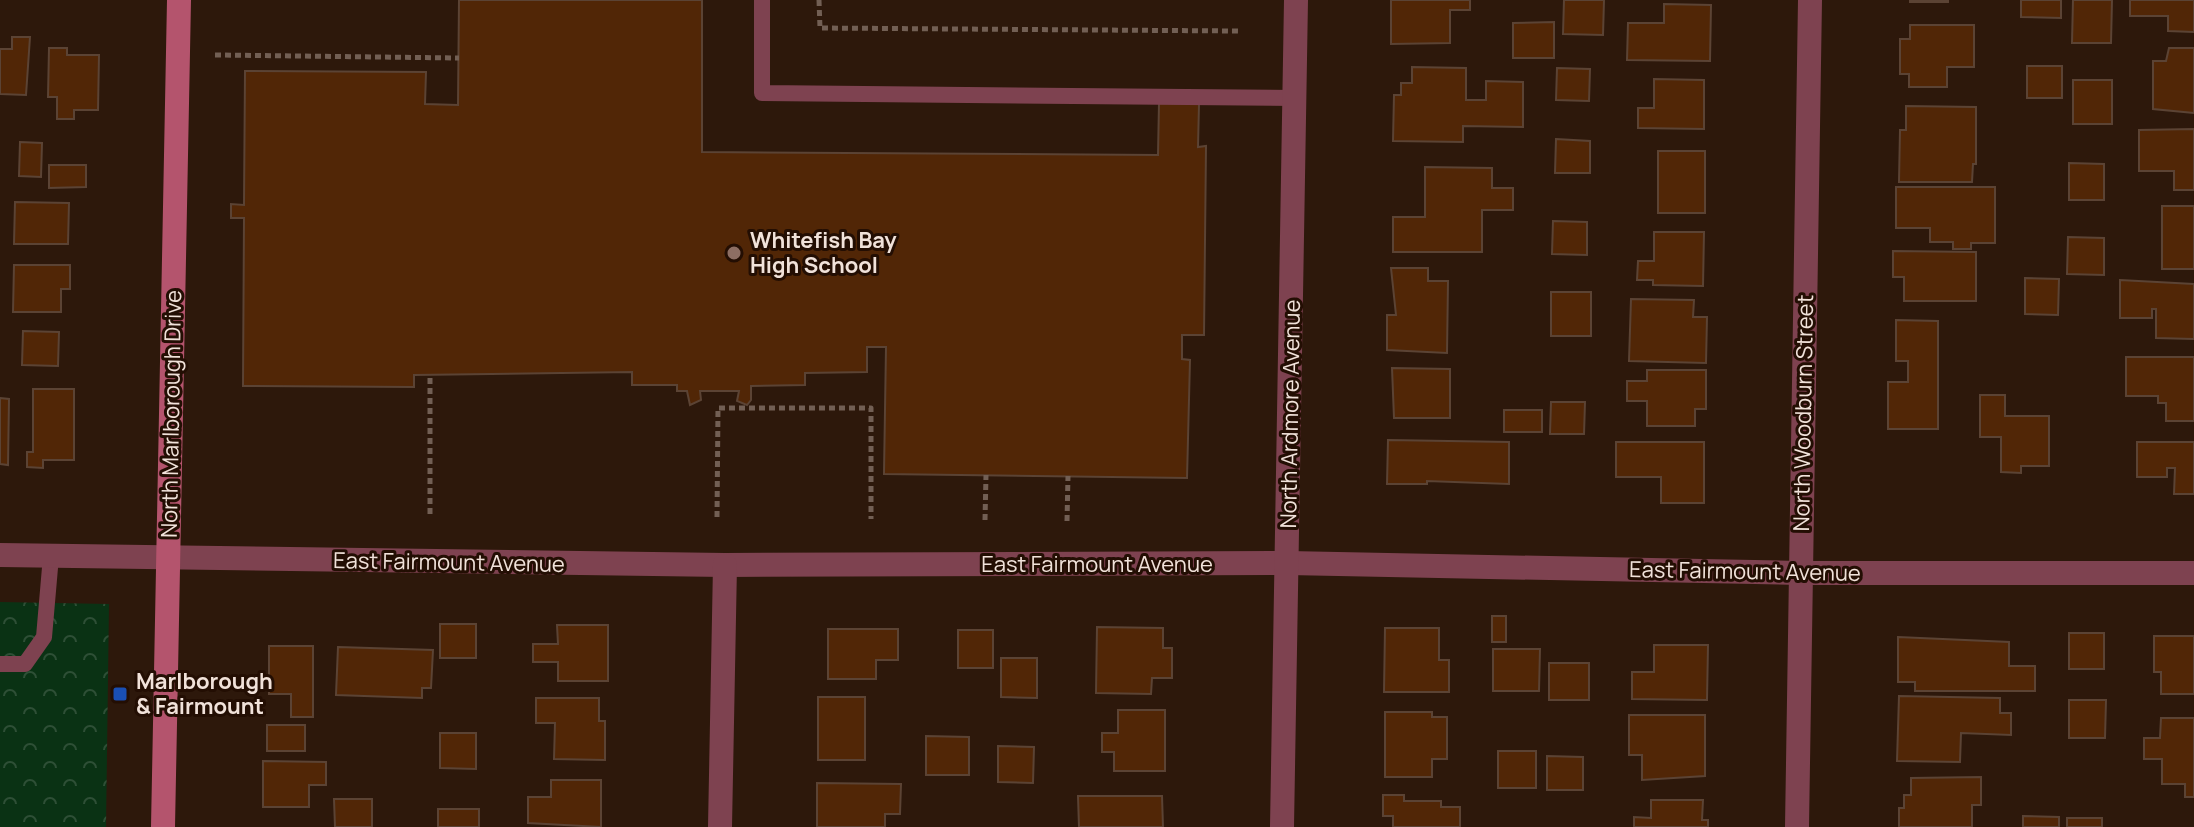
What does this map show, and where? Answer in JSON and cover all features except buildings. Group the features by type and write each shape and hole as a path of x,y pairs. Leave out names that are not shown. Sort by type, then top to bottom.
{"street":[{"name":"North Marlborough Drive","path":"163,827 179,0"},
{"name":"North Ardmore Avenue","path":"1282,827 1296,0"},
{"name":"North Woodburn Street","path":"1797,827 1810,0"},
{"name":"East Fairmount Avenue","path":"0,555 725,565 1288,563 1800,573 2194,573"},
{"path":"720,827 725,565"}],"lane":[{"path":"762,0 762,93 1295,98"},
{"path":"0,664 25,664 44,637 51,556"}],"path":[{"path":"819,0 820,28 1238,31"},
{"path":"215,55 459,58"},
{"path":"430,374 430,514"},
{"path":"717,517 718,408 871,408 871,519"},
{"path":"985,520 986,475"},
{"path":"1067,521 1068,476"}],"green space":[{"path":"0,602 109,604 106,827 0,827"}],"place":[{"name":"Whitefish Bay High School","path":"734,253"},
{"name":"Marlborough & Fairmount","path":"120,694"}]}
